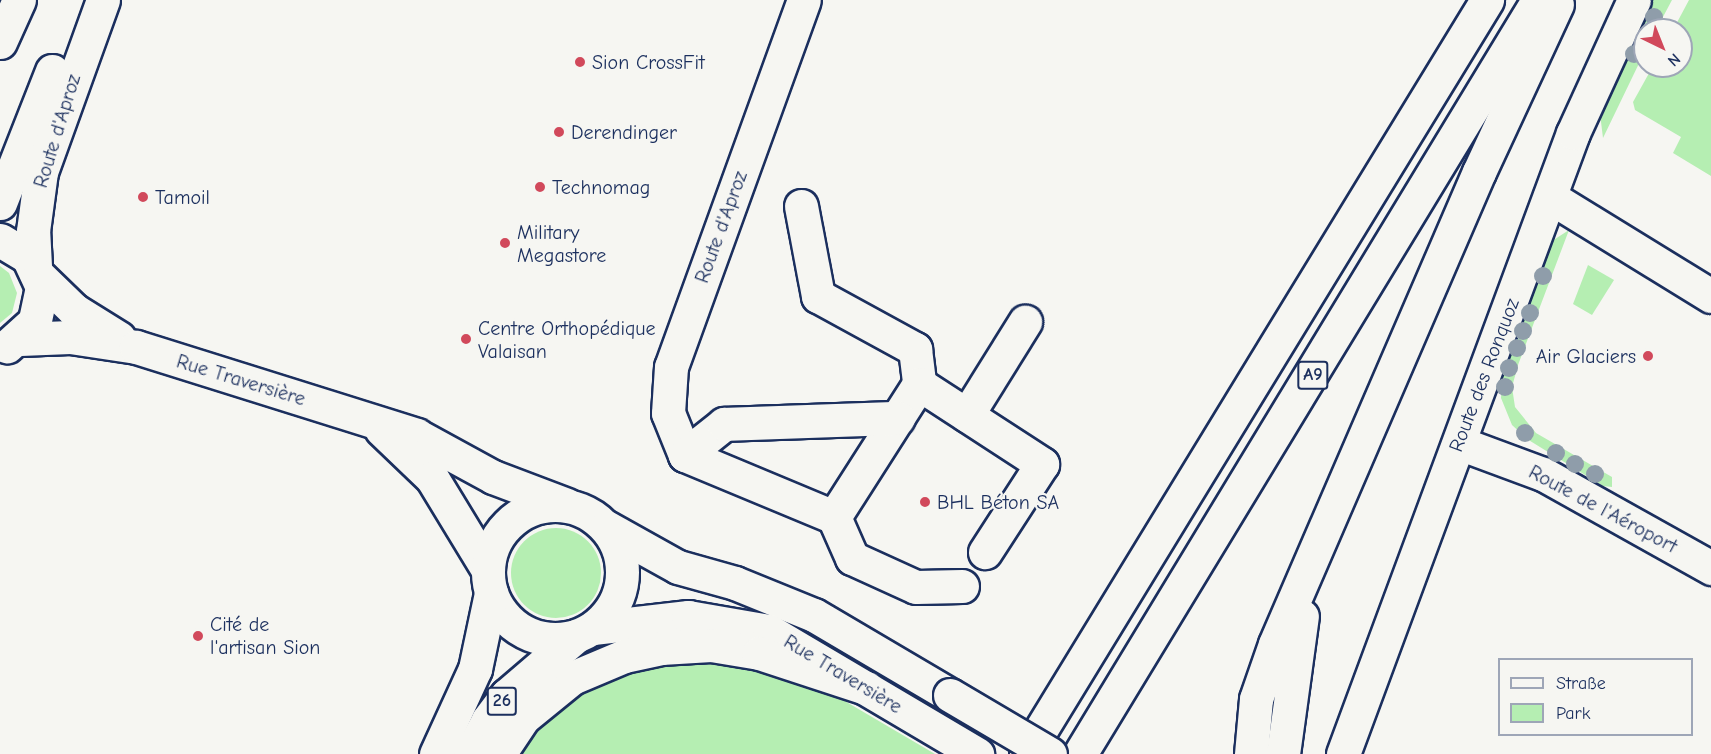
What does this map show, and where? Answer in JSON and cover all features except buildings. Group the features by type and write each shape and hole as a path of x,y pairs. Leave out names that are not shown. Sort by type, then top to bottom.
{"main road":[{"path":"0,42 19,0"},
{"name":"Route d'Aproz","path":"0,203 80,0"},
{"name":"Route d'Aproz","path":"6,346 39,310 33,231 41,172 103,0"},
{"name":"Route d'Aproz","path":"685,455 668,413 670,367 804,0"},
{"name":"A9","path":"1026,754 1487,0"},
{"name":"A9","path":"1080,754 1538,0"},
{"path":"1251,754 1253,715 1262,677 1465,204 1559,0"},
{"name":"Route des Ronquoz","path":"1343,754 1588,97 1634,0"},
{"path":"1550,197 1711,296"},
{"path":"801,206 818,296 915,349 919,384 834,518"},
{"name":"Rue Traversière","path":"0,240 20,249 37,271 90,322 136,347"},
{"path":"967,415 1025,322"},
{"name":"Rue Traversière","path":"6,346 70,337 136,347 416,435 493,477 567,506"},
{"path":"919,384 1042,464 985,552"},
{"name":"Rue Traversière","path":"347,412 394,438 432,478 489,581"},
{"path":"898,417 724,424 685,455 834,518 852,558 916,587 962,586"},
{"name":"Route de l'Aéroport","path":"1459,443 1543,474 1711,568"},
{"path":"436,754 475,669 489,581 491,551 513,520 529,510 567,506 588,513 605,526 678,567 744,586 814,615 1050,754"},
{"path":"489,581 498,609 524,632 549,639 584,632 613,607 622,580 620,551 605,526"},
{"path":"1283,754 1295,651 1319,547"},
{"name":"Rue Traversière","path":"584,632 688,617 746,624 800,646 977,754"},
{"path":"1014,754 1106,626"},
{"name":"26","path":"470,754 497,707 548,658 584,632"},
{"path":"499,754 523,718 573,678 624,656 661,648 711,645 759,652 866,688"}],"green space":[{"path":"1652,0 1672,0 1662,18 1644,18"},
{"path":"1689,0 1711,0 1711,176 1673,153 1681,137 1635,110 1633,102 1646,78 1693,78 1693,18 1679,18"},
{"path":"1633,42 1633,76 1603,138 1600,114"},
{"path":"1569,230 1518,365 1512,387 1515,407 1536,433 1612,477 1612,487 1603,486 1527,439 1512,425 1501,398 1502,377 1552,241"},
{"path":"1588,265 1614,280 1592,315 1573,304"},
{"path":"0,266 9,273 17,293 12,313 0,323"},
{"path":"556,528 573,531 588,541 598,556 601,573 598,590 588,605 573,615 556,618 539,615 524,605 514,590 511,573 514,556 524,541 539,531"},
{"path":"685,655 751,662 809,680 935,754 513,754 524,735 603,674"}],"place":[{"name":"Sion CrossFit","path":"580,62"},
{"name":"Derendinger","path":"559,132"},
{"name":"Technomag","path":"540,187"},
{"name":"Tamoil","path":"143,197"},
{"name":"Military Megastore","path":"505,243"},
{"name":"Centre Orthopédique Valaisan","path":"466,339"},
{"name":"Air Glaciers","path":"1648,356"},
{"name":"BHL Béton SA","path":"925,502"},
{"name":"Cité de l'artisan Sion","path":"198,636"}]}
